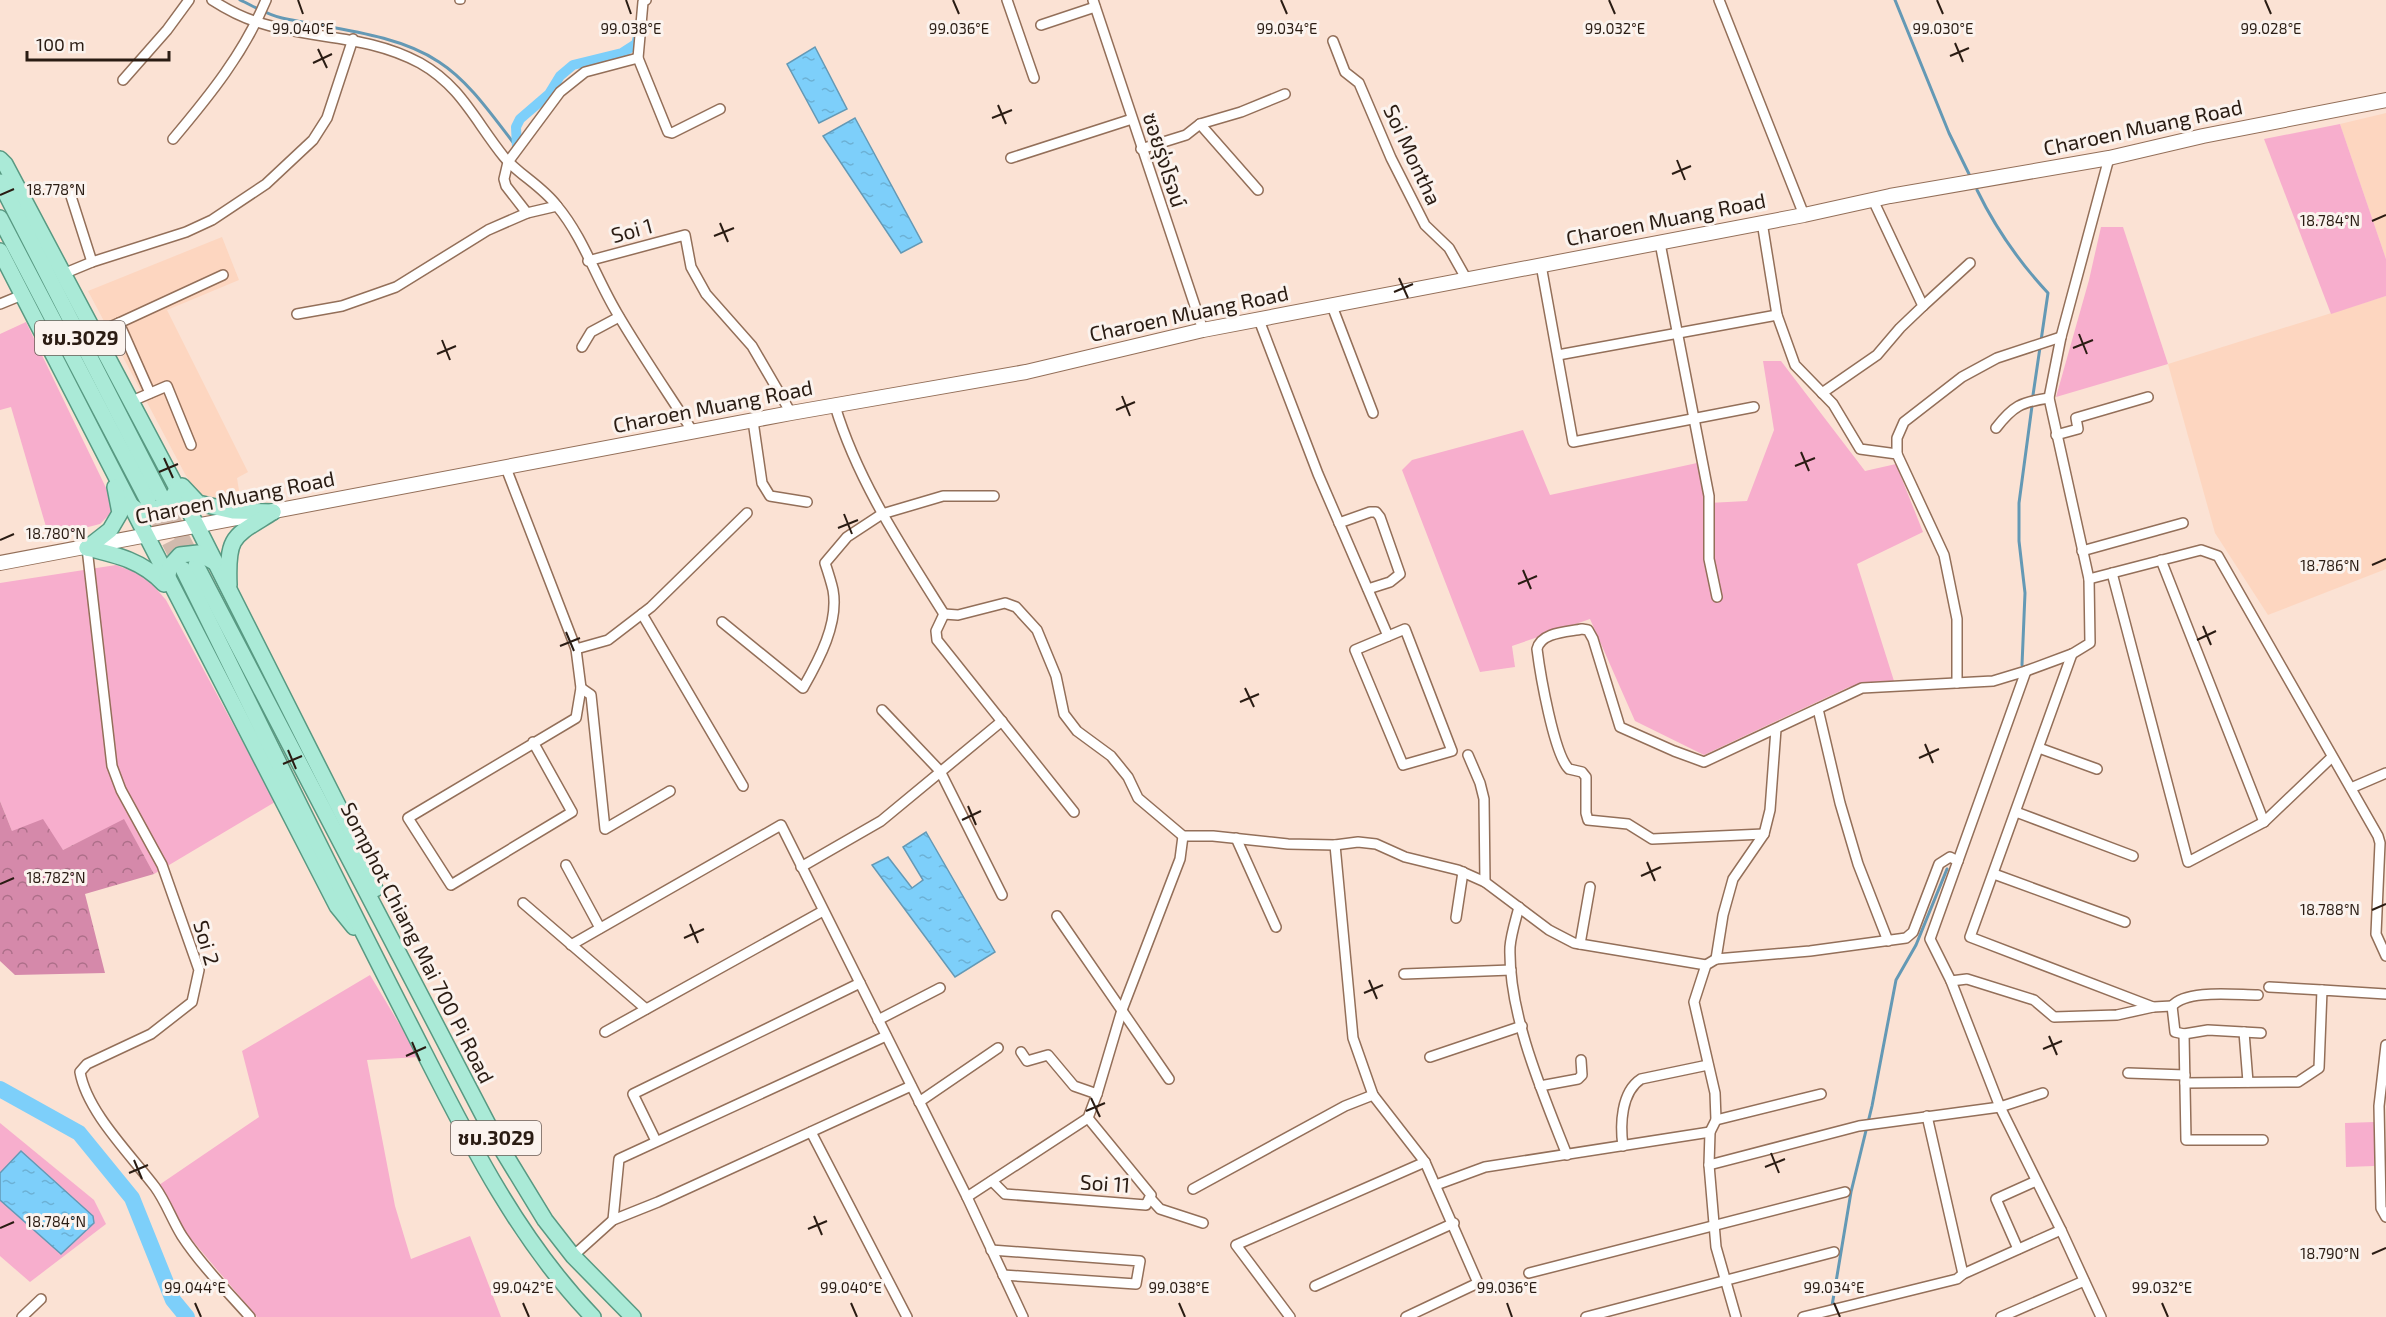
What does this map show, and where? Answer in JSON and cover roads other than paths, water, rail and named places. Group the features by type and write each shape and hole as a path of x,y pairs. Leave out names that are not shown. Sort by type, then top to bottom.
{"main road":[{"name":"Charoen Muang Road","path":"0,563 693,432 1026,372 1203,330 1873,200 2109,158 2386,100"},
{"path":"0,159 5,164 132,401 364,856 391,937"},
{"name":"ชม.3029","path":"0,182 154,497 0,218"},
{"path":"0,251 337,906 371,948"},
{"path":"167,471 198,503 233,511 273,512"},
{"path":"87,548 110,530 120,513 113,474"},
{"path":"129,504 140,512 160,509 172,499 177,489"},
{"path":"230,590 228,554 237,534 273,512"},
{"path":"87,548 121,556 152,570 181,602"},
{"path":"167,579 170,566 180,555 198,553 214,562"},
{"name":"Somphot Chiang Mai 700 Pi Road","path":"593,1317 539,1253 468,1138 371,948 190,567 391,937 495,1138 545,1220 573,1256 633,1317"}],"street":[{"path":"123,80 189,0"},
{"path":"212,0 230,11 257,22 354,39 385,48 442,76 460,95 508,162 536,183 557,206 577,236 619,317 693,432"},
{"path":"173,139 233,63 257,22 266,0"},
{"path":"646,0 643,2 638,58 668,132 672,133 720,109"},
{"path":"1007,0 1034,78"},
{"path":"1719,0 1804,215"},
{"path":"1041,25 1094,3"},
{"name":"ซอยรุ่งโรจน์","path":"1094,3 1203,330"},
{"path":"63,274 186,232 212,220 266,184 313,140 322,125 354,39"},
{"name":"Soi Montha","path":"1333,41 1345,72 1359,83 1391,158 1425,225 1449,248 1467,280"},
{"path":"527,213 506,186 504,179 508,162 560,92 585,72 638,58"},
{"path":"1141,149 1186,135 1200,124 1241,112 1285,94"},
{"path":"1011,158 1132,119"},
{"path":"1200,124 1258,190"},
{"path":"1764,834 1652,839 1628,824 1588,820 1586,777 1582,772 1567,767 1562,756 1543,691 1537,649 1539,643 1545,637 1588,630 1593,639 1620,727 1704,762 1862,688 1993,681 2026,672 2072,654 2090,643 2089,579 2049,398 2061,337 2109,158"},
{"path":"69,190 93,262"},
{"path":"1873,200 1923,306"},
{"path":"297,315 342,306 396,287 488,230 527,213 557,206"},
{"path":"1762,222 1776,315 1795,365 1833,404 1860,449 1897,454"},
{"name":"Soi 1","path":"588,261 685,235 691,267 706,294 752,346 791,414"},
{"path":"1660,243 1709,496 1709,559 1717,597"},
{"path":"1822,393 1877,355 1900,328 1970,263"},
{"path":"1541,265 1573,442 1754,407"},
{"path":"96,333 223,276"},
{"path":"0,304 22,295"},
{"path":"1332,306 1373,413"},
{"path":"1558,354 1776,315"},
{"path":"582,347 591,332 619,317"},
{"path":"1259,320 1339,523 1388,636"},
{"path":"119,323 150,393"},
{"path":"1957,682 1957,619 1944,555 1897,454 1899,429 1914,414 1962,377 1997,358 2061,337"},
{"path":"132,401 166,386 191,445"},
{"path":"2056,435 2078,429 2076,418 2148,397"},
{"path":"1996,428 2008,412 2018,405 2049,398"},
{"path":"835,406 844,435 882,514 944,614"},
{"path":"753,421 762,483 770,496 807,502"},
{"path":"506,468 576,649 581,688 576,718 533,742 408,818 451,885 572,812 533,742"},
{"path":"722,622 803,688 820,659 831,622 834,593 825,563 847,537 882,514 936,497 994,496"},
{"path":"1339,523 1370,512 1376,512 1380,517 1400,574 1390,582 1368,589"},
{"path":"576,649 608,640 642,614 747,513"},
{"path":"2082,551 2183,524"},
{"name":"Soi 2","path":"87,548 112,766 121,790 162,865 200,970 192,1002 151,1034 87,1064 80,1072 82,1083 102,1120 169,1209 181,1235 250,1317"},
{"path":"2089,579 2201,550 2218,556 2331,757 2373,825 2380,843 2376,934 2386,956"},
{"path":"2161,560 2264,822"},
{"path":"2112,573 2188,862 2264,822 2331,757"},
{"path":"944,614 958,615 1005,603 1016,607 1037,630 1056,676 1064,714 1077,731 1111,756 1128,777 1138,798 1183,836 1335,845 1358,842 1376,844 1405,857 1463,872 1485,882 1549,930 1580,945 1706,965 1716,959 1906,938 1913,932 1939,864 1950,857 1958,861"},
{"path":"642,614 743,786"},
{"path":"944,614 936,632 937,640 1074,812"},
{"path":"1404,629 1452,751 1403,765 1354,650 1388,636 1404,629"},
{"path":"2072,654 1970,937 2153,1006"},
{"path":"2026,672 1930,939 1951,981 2000,1107 2101,1317"},
{"path":"581,688 591,695 605,829 670,791"},
{"path":"1818,709 1840,803 1858,864 1888,941"},
{"path":"882,710 940,771 1002,895"},
{"path":"801,867 881,821 1002,721"},
{"path":"1716,959 1733,879 1764,834 1770,810 1776,729"},
{"path":"2039,748 2097,769"},
{"path":"1468,755 1484,799 1485,882"},
{"path":"2351,788 2386,773"},
{"path":"2016,812 2133,856"},
{"path":"571,945 781,825 967,1197 1023,1317"},
{"path":"967,1197 1088,1118 1122,1010 1180,859 1183,836"},
{"path":"1236,838 1276,927"},
{"path":"1335,845 1353,1038 1373,1095 1425,1162 1454,1223 1478,1283 1406,1317"},
{"path":"566,865 600,928"},
{"path":"1456,918 1463,872"},
{"path":"1994,874 2125,922"},
{"path":"1580,945 1590,887"},
{"path":"523,903 646,1009"},
{"path":"1519,907 1510,945 1511,970 1530,1059 1567,1155"},
{"path":"605,1032 823,911"},
{"path":"1057,916 1169,1079"},
{"path":"1706,965 1694,1002 1715,1093 1716,1120 1710,1132 1709,1165 1716,1247 1736,1317"},
{"path":"1404,974 1511,970"},
{"path":"1951,981 1967,980 2034,1000 2054,1017 2116,1015 2153,1006 2172,1006 2181,998 2195,996 2258,995"},
{"path":"656,1141 633,1094 860,983"},
{"path":"2269,987 2386,994"},
{"path":"878,1020 940,988"},
{"path":"2128,1073 2185,1079 2298,1082 2319,1068 2322,990"},
{"path":"2172,1006 2175,1032 2184,1034 2208,1030 2261,1033"},
{"path":"1430,1057 1522,1026"},
{"path":"2244,1032 2248,1082"},
{"path":"2184,1034 2186,1140 2263,1140"},
{"path":"613,1220 619,1159 886,1036"},
{"path":"2386,1045 2379,1106 2381,1208 2386,1217"},
{"path":"919,1102 998,1048"},
{"path":"1021,1052 1027,1061 1048,1055 1074,1086 1097,1094"},
{"path":"1540,1086 1578,1079 1581,1075 1581,1060"},
{"path":"1623,1146 1620,1125 1630,1091 1635,1083 1641,1079 1708,1065"},
{"path":"573,1256 613,1220 658,1202 911,1086"},
{"path":"1709,1165 1856,1127 2000,1107 2043,1093"},
{"path":"1716,1120 1821,1094"},
{"path":"1193,1189 1345,1106 1373,1095"},
{"path":"1926,1116 1963,1274"},
{"name":"Soi 11","path":"992,1181 1005,1194 1146,1205 1151,1195 1088,1118"},
{"path":"811,1132 907,1317"},
{"path":"1436,1185 1485,1167 1710,1132"},
{"path":"1290,1317 1236,1245 1425,1162"},
{"path":"2018,1249 1996,1199 2036,1181"},
{"path":"1529,1273 1845,1192"},
{"path":"1150,1198 1160,1209 1203,1223"},
{"path":"1316,1286 1454,1223"},
{"path":"1803,1317 1958,1279 1963,1274 2061,1230"},
{"path":"991,1250 1140,1261 1136,1284 1003,1275"},
{"path":"1586,1317 1834,1252"},
{"path":"2001,1317 2084,1281"},
{"path":"22,1317 41,1299"}],"water":[{"path":"815,47 847,109 819,123 787,64"},
{"path":"855,118 922,242 901,253 823,136"},
{"path":"926,832 995,952 955,977 872,865 888,857 912,888 923,880 903,847"},
{"path":"21,1151 93,1216 94,1223 61,1254 0,1200 0,1173"}],"waterway":[{"path":"240,0 277,17 363,33 422,52 461,79 516,146"},
{"path":"1895,0 1949,133 1969,174"},
{"path":"517,147 516,127 520,119 549,94 560,76 573,65 622,53 636,44 639,33"},
{"path":"1977,190 2009,244 2048,293 2033,395"},
{"path":"2022,665 2025,593 2019,541 2019,503 2032,406"},
{"path":"1832,1306 1851,1192 1872,1106 1896,980 1916,945 1947,869"},
{"path":"0,1089 79,1133 132,1198 173,1300 187,1317"}],"tunnel":[{"path":"160,494 195,563"},
{"path":"148,501 183,569"}]}
